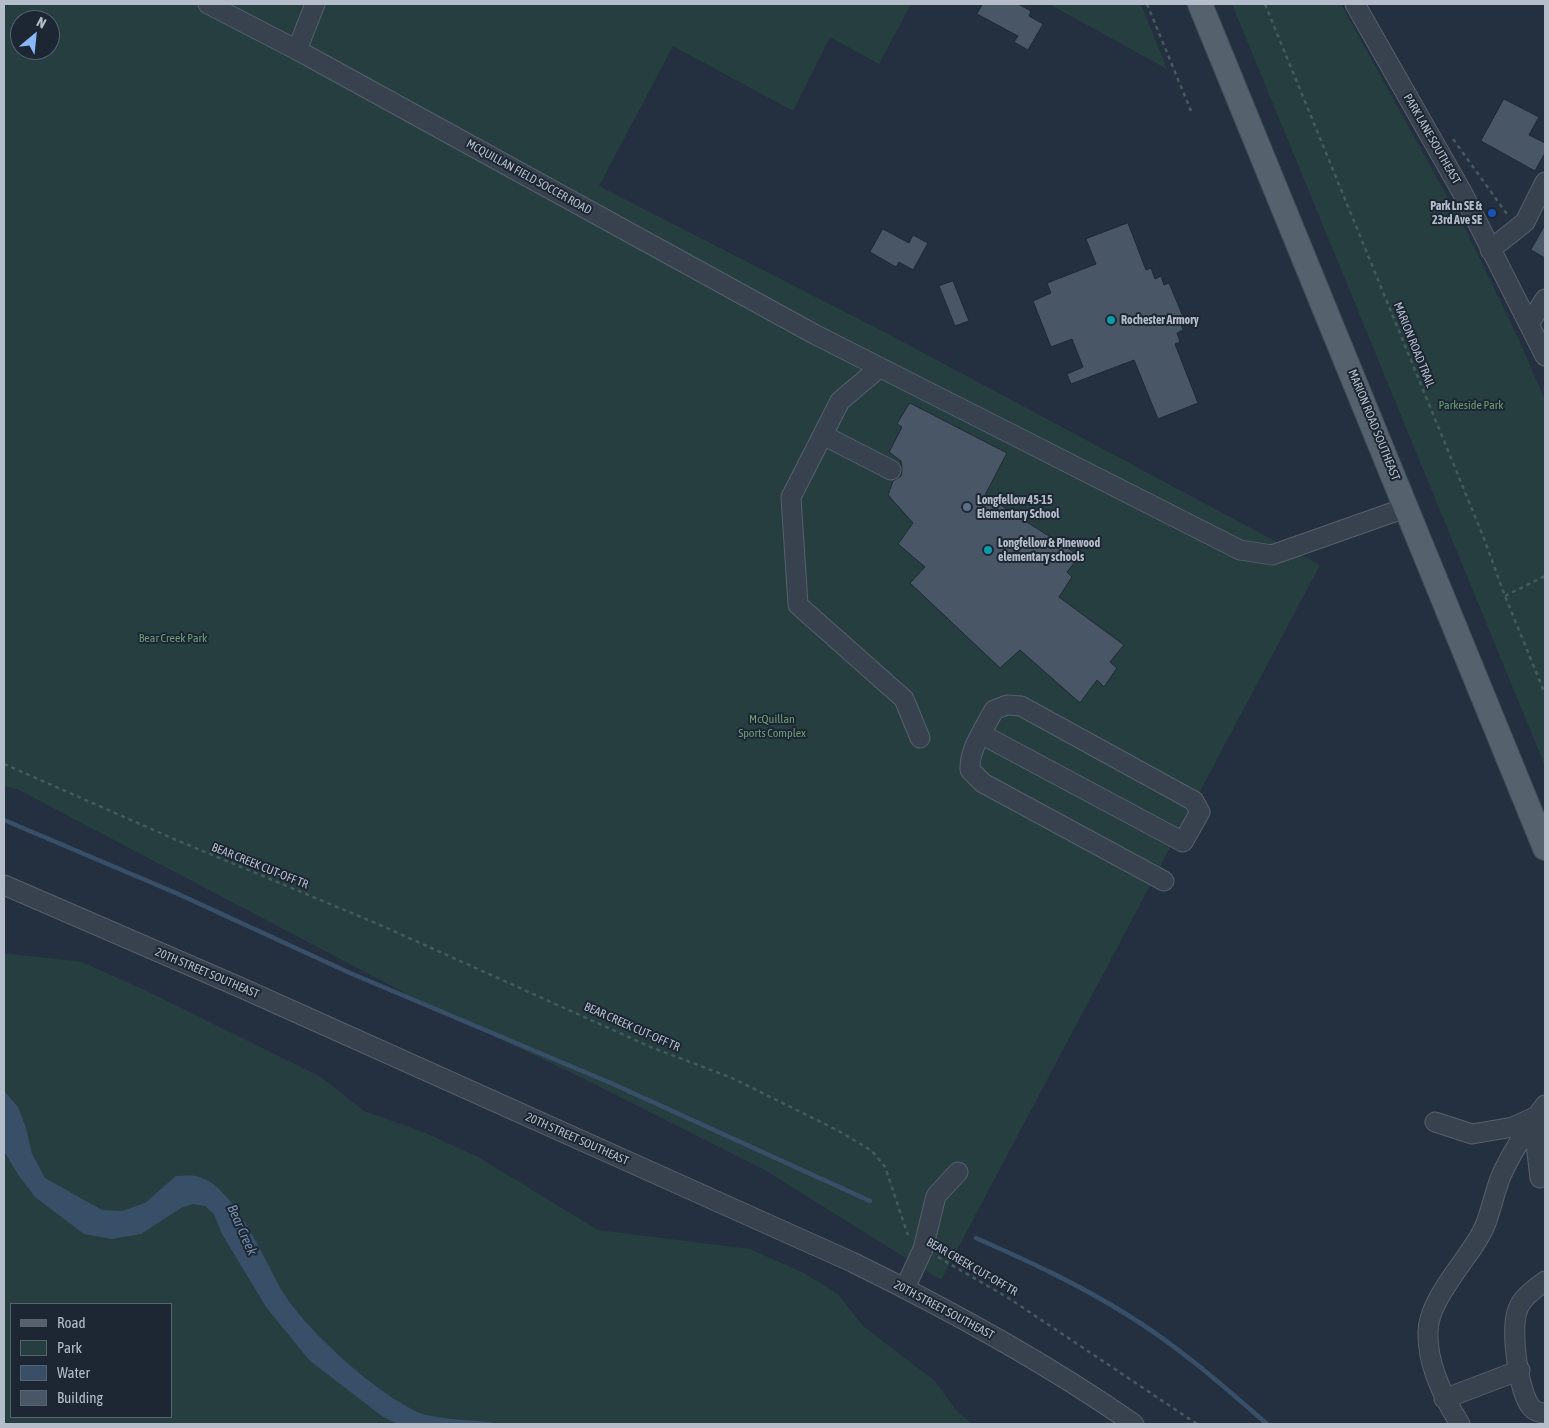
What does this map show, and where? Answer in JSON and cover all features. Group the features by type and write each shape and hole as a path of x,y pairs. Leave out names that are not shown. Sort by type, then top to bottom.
{"main road":[{"name":"MARION ROAD SOUTHEAST","path":"1200,4 1408,508 1545,848"}],"street":[{"name":"MCQUILLAN FIELD SOCCER ROAD","path":"208,4 297,50 879,368 1240,550 1272,555 1408,508"},
{"path":"297,50 316,4"},
{"name":"PARK LANE SOUTHEAST","path":"1355,4 1462,192 1545,356"},
{"path":"1490,250 1525,222 1545,182"},
{"path":"1528,324 1545,299"},
{"path":"879,368 840,401 790,497 798,605 904,699 920,738"},
{"path":"823,436 891,470"},
{"path":"981,734 1183,842 1200,812 1194,801 1185,794 1021,706 1007,705 994,710 981,734 969,757 970,770 983,783 1164,881"},
{"name":"20TH STREET SOUTHEAST","path":"4,885 244,988 789,1233 904,1288 1031,1358 1134,1424"},
{"path":"1435,1122 1472,1134 1513,1127 1541,1110"},
{"path":"1540,1178 1536,1144 1541,1110"},
{"path":"1460,1424 1444,1399 1430,1353 1428,1332 1432,1313 1454,1274 1474,1246 1486,1223 1502,1175 1541,1110"},
{"path":"904,1288 922,1249 936,1196 958,1172"},
{"path":"1545,1281 1524,1299 1514,1318 1522,1388 1531,1408 1537,1412 1545,1413"},
{"path":"1444,1399 1520,1370"}],"path":[{"path":"1146,4 1191,111"},
{"name":"MARION ROAD TRAIL","path":"1265,4 1483,536 1545,694"},
{"path":"1448,131 1502,206 1516,231"},
{"path":"1505,596 1545,576"},
{"name":"BEAR CREEK CUT-OFF TR","path":"4,764 174,839 378,924 653,1048 732,1078 837,1130 872,1151 885,1167 910,1240 922,1249 1010,1299 1197,1424"}],"green space":[{"name":"McQuillan Sports Complex","path":"4,4 911,4 879,64 830,37 793,111 673,46 599,186 888,334 1320,565 941,1280 763,1169 574,1074 422,1002 17,789 4,786"},
{"path":"1049,4 1141,4 1167,69"},
{"name":"Parkeside Park","path":"1232,4 1341,4 1470,238 1520,342 1545,400 1545,766"},
{"path":"4,953 82,962 151,993 321,1077 364,1111 426,1133 478,1157 598,1230 750,1249 804,1273 838,1294 863,1326 935,1381 956,1410 972,1424 4,1424"}],"water":[{"name":"Bear Creek","path":"4,1091 18,1107 26,1128 32,1154 45,1178 102,1210 122,1211 145,1203 176,1176 195,1176 210,1182 236,1208 284,1294 295,1309 327,1344 365,1378 403,1405 420,1413 437,1417 502,1424 397,1424 382,1416 310,1361 266,1307 222,1234 214,1214 205,1206 193,1204 181,1208 141,1234 112,1239 84,1234 35,1197 19,1176 4,1151"}],"building":[{"path":"983,4 1018,4 1031,11 1029,16 1043,24 1028,50 1014,42 1018,36 977,14"},
{"path":"1504,99 1539,117 1529,135 1545,143 1545,153 1535,171 1481,141"},
{"name":"Rochester Armory","path":"1128,223 1146,270 1151,268 1155,279 1161,276 1164,285 1169,283 1184,319 1180,321 1183,330 1177,333 1180,342 1175,344 1198,403 1158,419 1134,360 1071,384 1067,374 1083,367 1072,339 1051,347 1033,301 1051,293 1047,283 1096,264 1086,239"},
{"path":"1545,225 1545,258 1531,250"},
{"path":"883,229 909,243 913,235 928,243 913,270 899,262 896,267 870,252"},
{"path":"953,281 969,321 955,326 939,286"},
{"name":"Longfellow & Pinewood elementary schools","path":"910,403 1007,453 985,495 1080,556 1067,572 1072,577 1059,597 1124,645 1110,662 1117,668 1104,687 1097,680 1080,703 1020,650 1000,668 910,583 925,567 898,544 913,523 888,495 893,481 901,476 902,470 901,461 889,452 902,427 897,424"}],"waterway":[{"path":"4,820 176,893 350,973 613,1084 870,1201"},
{"path":"976,1238 1071,1283 1145,1326 1199,1366 1267,1424"}],"place":[{"name":"Park Ln SE & 23rd Ave SE","path":"1492,213"},
{"name":"Rochester Armory","path":"1111,320"},
{"name":"Longfellow 45-15 Elementary School","path":"967,507"},
{"name":"Longfellow & Pinewood elementary schools","path":"988,550"}],"park label":[{"name":"Bear Creek Park","path":"173,638"}]}
